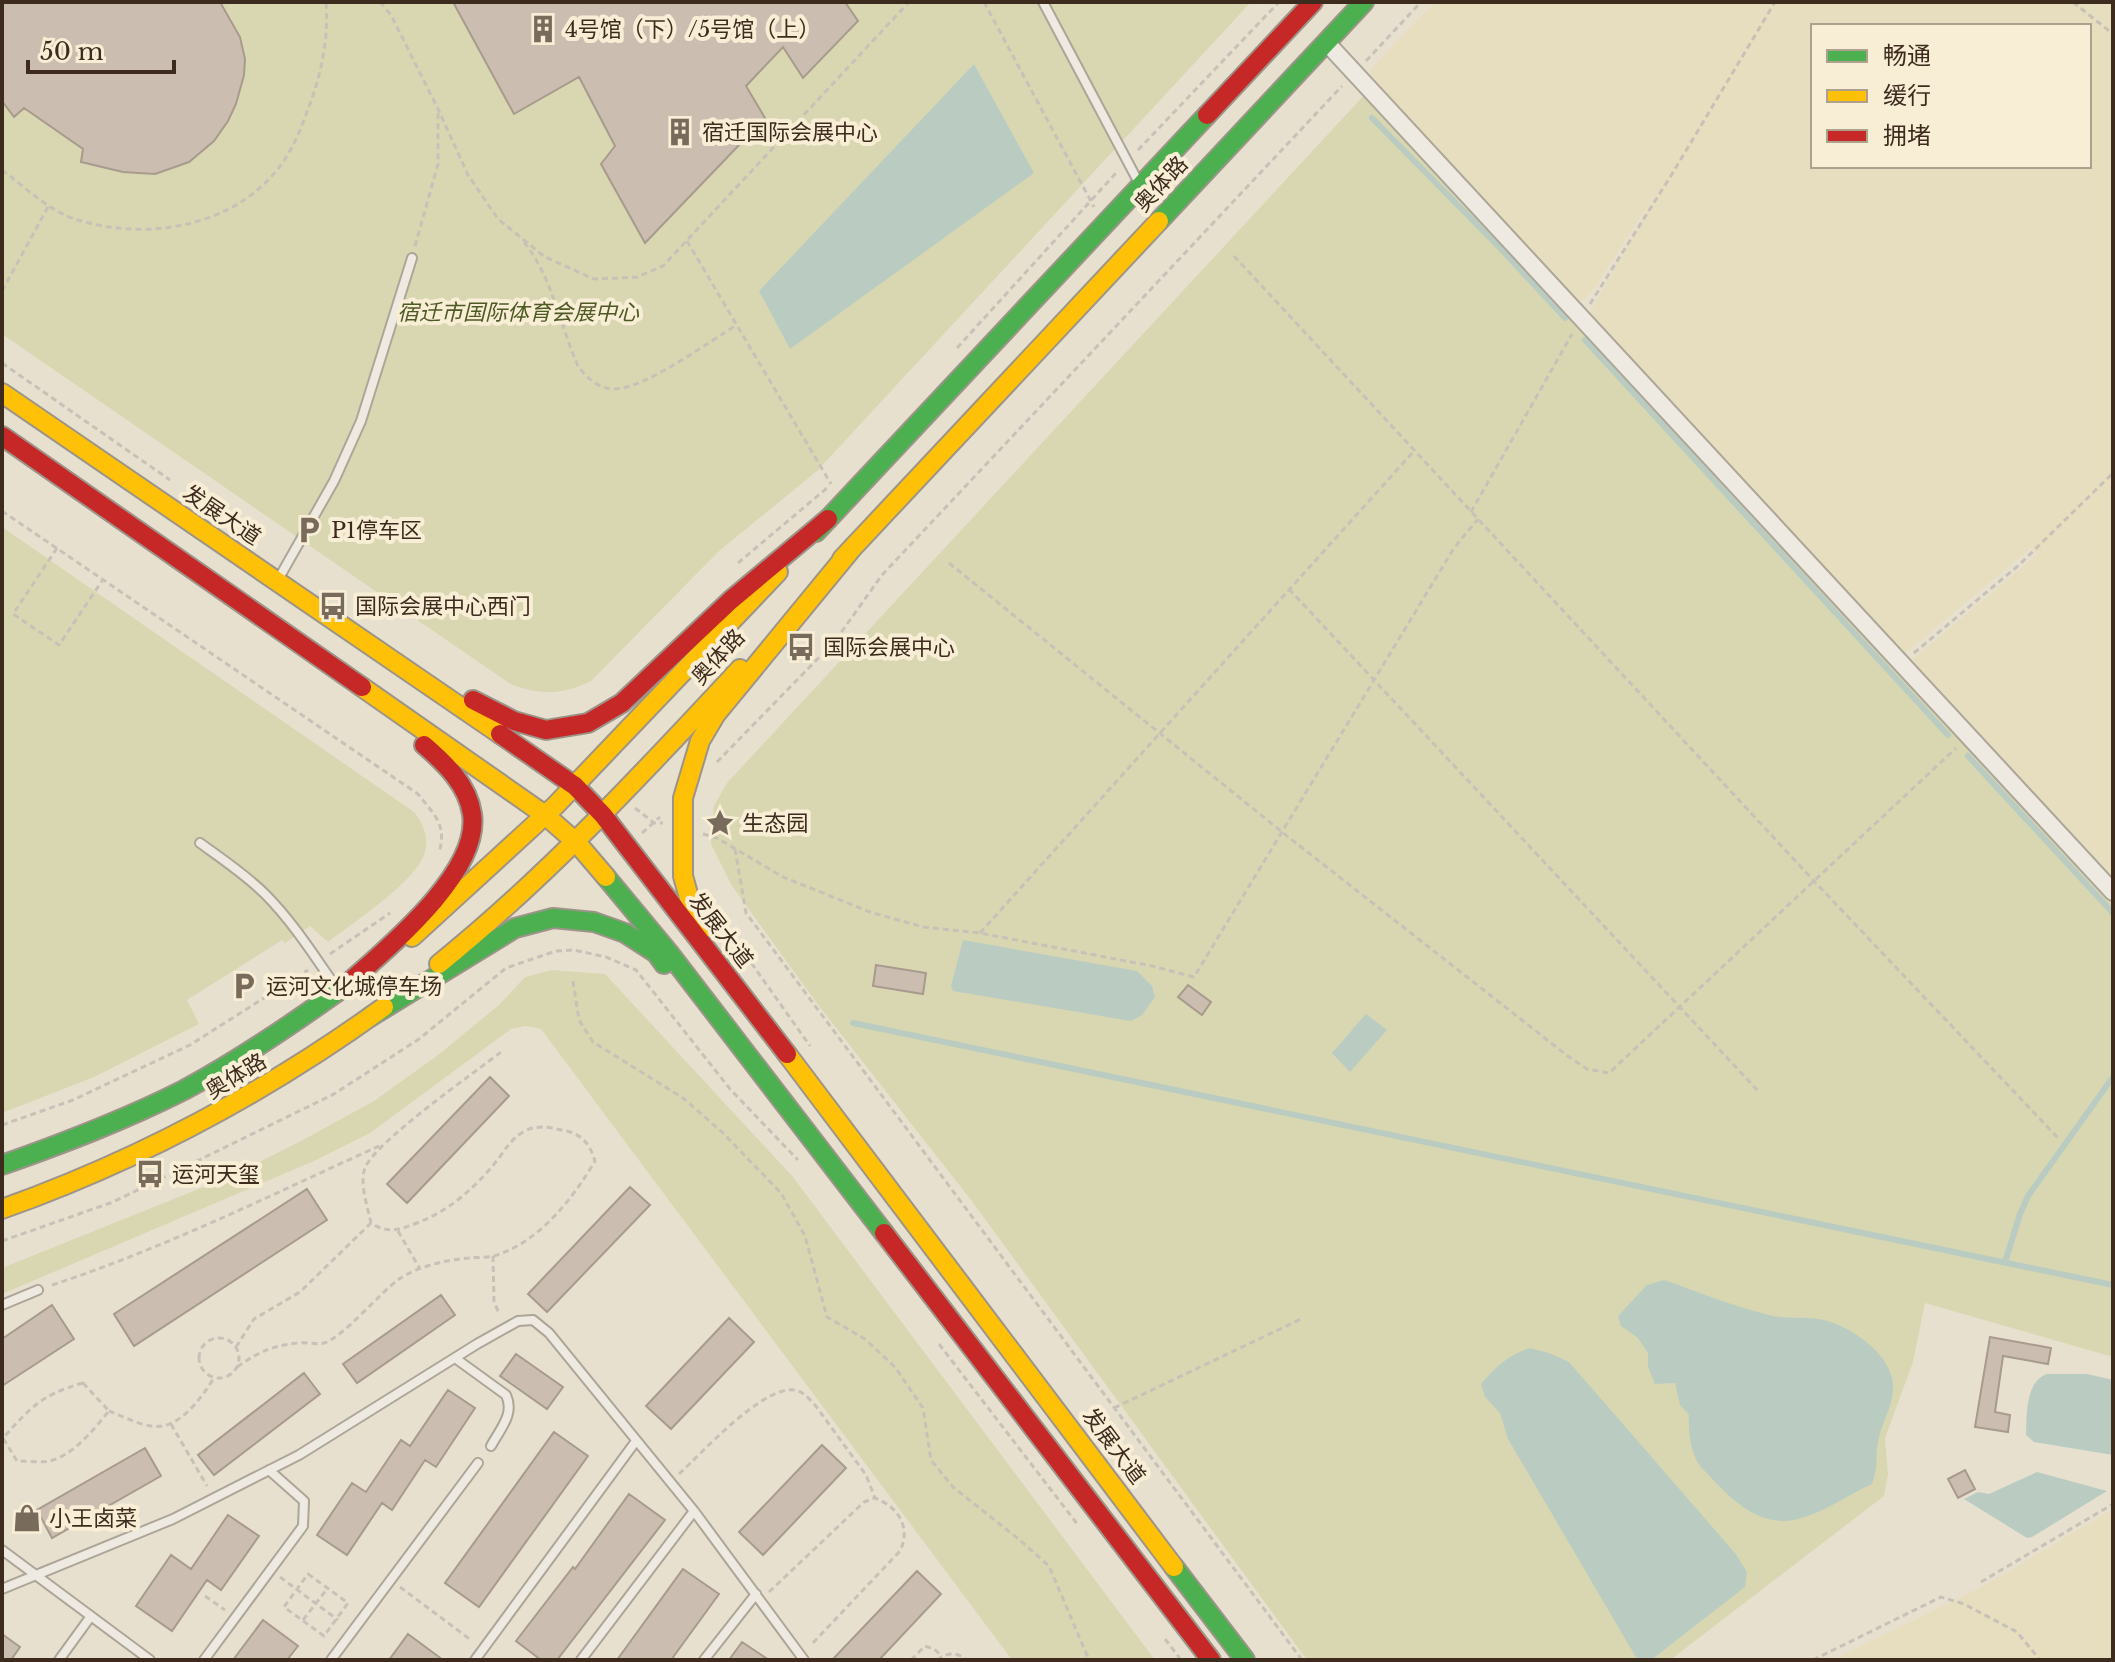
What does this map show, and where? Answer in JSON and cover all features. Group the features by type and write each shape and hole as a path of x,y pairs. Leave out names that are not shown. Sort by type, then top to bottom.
{"main road":[{"name":"奥体路","path":"2,1165 76,1140 212,1074 298,1020 405,943 482,878 575,786 1313,2"},
{"name":"奥体路","path":"2,1209 60,1190 239,1104 340,1040 475,937 577,843 1364,2"},
{"name":"发展大道","path":"2,393 575,786 603,815 838,1121 1245,1660"},
{"path":"2,436 545,815 577,843 669,953 1211,1660"},
{"path":"357,637 514,721 546,730 588,723 622,703 731,600 828,519"},
{"path":"838,1121 763,1008 693,912 683,876 683,798 700,741 716,714 854,546"},
{"path":"331,666 439,757 460,782 473,824 471,840 460,867 438,897 342,988"},
{"path":"370,1017 515,928 553,918 594,922 625,933 656,953 812,1138"}],"street":[{"path":"1326,42 2113,892"}],"lane":[{"path":"1043,2 1140,186"},
{"path":"277,582 320,509 361,421 412,258"},
{"path":"200,843 262,891 342,988"},
{"path":"2,1305 38,1290"},
{"path":"2,1589 173,1519 299,1455 518,1321 533,1320 549,1333 694,1511 802,1658"},
{"path":"455,1358 506,1395 510,1404 509,1414 491,1446"},
{"path":"475,1660 636,1441"},
{"path":"331,1660 478,1463"},
{"path":"204,1660 303,1526 304,1501 269,1470"},
{"path":"581,1660 694,1511"},
{"path":"2,1550 150,1660"},
{"path":"704,1660 758,1597"},
{"path":"59,1660 91,1616"}],"path":[{"path":"2,170 75,220 111,228 140,231 186,224 210,218 238,204 260,187 284,160 303,124 317,88 324,54 326,2"},
{"path":"380,2 391,15 468,175 498,219 545,257 594,279 637,277 660,268 909,2"},
{"path":"984,2 1103,226"},
{"path":"955,351 1127,162 1279,2"},
{"path":"712,770 835,641 897,560 1421,2"},
{"path":"1471,512 1582,317 1775,2"},
{"path":"2073,2 2113,34"},
{"path":"412,258 438,164 438,109"},
{"path":"2,291 49,205"},
{"path":"519,236 535,256 578,366 598,385 611,389 646,380 737,325"},
{"path":"687,241 831,484 733,569"},
{"path":"1234,256 1814,881 2058,1138"},
{"path":"2,363 173,481"},
{"path":"980,933 1415,451"},
{"path":"1901,663 2019,565 2113,473"},
{"path":"2,511 418,794 442,826 443,838 438,857"},
{"path":"683,833 707,834 783,877 870,912 923,927 980,933 1194,977 1454,548 1478,519"},
{"path":"57,548 13,614 59,645 103,579"},
{"path":"949,563 1282,832 1587,1069 1609,1073 1968,736"},
{"path":"1289,589 1760,1093"},
{"path":"646,829 683,798"},
{"path":"735,848 746,913 1302,1660"},
{"path":"2,1125 73,1100 190,1045 399,907"},
{"path":"720,927 752,964 811,1049"},
{"path":"2,1241 113,1202 334,1094 419,1039 506,968 556,951 574,950 606,957 636,970 730,1089 800,1162"},
{"path":"573,981 579,1020 593,1042 683,1098 722,1132 781,1193 805,1236 827,1317 865,1339 895,1367 923,1408 931,1460 953,1487 1049,1566 1089,1660"},
{"path":"38,1290 166,1244 383,1144 501,1052"},
{"path":"109,1411 75,1449 49,1461 17,1461 3,1442 3,1438 35,1403 83,1383 109,1411 154,1427 171,1424 198,1403 214,1378 228,1376 257,1353 273,1346 325,1343 401,1278 440,1262 493,1256 540,1229 580,1186 595,1161 583,1137 546,1127 527,1130 509,1142 500,1157 456,1203 398,1231 382,1230 371,1223 364,1169 383,1144"},
{"path":"236,1347 254,1319 300,1292 371,1223"},
{"path":"398,1231 420,1269"},
{"path":"493,1256 494,1301 504,1329"},
{"path":"1114,1408 1301,1319"},
{"path":"214,1378 200,1365 200,1352 207,1342 225,1339 236,1347 237,1367"},
{"path":"935,1339 1086,1536"},
{"path":"670,1482 755,1405 779,1391 796,1390 815,1405 866,1475 875,1498 891,1506 904,1525 905,1541 900,1551 802,1658"},
{"path":"171,1424 214,1498"},
{"path":"758,1597 864,1502 875,1498"},
{"path":"1981,1582 2113,1504"},
{"path":"270,1570 352,1631"},
{"path":"308,1574 348,1603 324,1636 284,1607 297,1590 308,1574"},
{"path":"390,1580 483,1649"},
{"path":"303,1620 327,1588"},
{"path":"205,1596 236,1617"},
{"path":"1813,1660 1941,1597 1964,1604 2017,1632 2040,1660"},
{"path":"1162,1635 1181,1660"},
{"path":"911,1660 925,1646 942,1656"},
{"path":"937,1660 956,1654 967,1660"}],"shaded area":[{"path":"1435,2 2113,2 2113,877 1912,660 2038,554 2031,548 1904,654 1590,312 1658,190 1594,289 1582,301 1575,299 1389,104 1371,69"},
{"path":"974,64 1034,173 790,349 759,291"},
{"path":"963,940 1137,971 1152,986 1155,997 1142,1015 1131,1021 953,991 951,986"},
{"path":"1366,1014 1387,1030 1350,1072 1332,1053"},
{"path":"1664,1280 1769,1315 1835,1323 1877,1351 1890,1372 1893,1391 1877,1448 1872,1484 1814,1514 1782,1521 1750,1511 1722,1489 1695,1458 1689,1415 1680,1405 1675,1383 1655,1384 1648,1367 1648,1353 1638,1338 1621,1326 1618,1316 1647,1285"},
{"path":"1530,1348 1569,1362 1735,1553 1747,1572 1745,1587 1651,1660 1637,1659 1508,1439 1500,1413 1485,1397 1481,1384 1509,1358"},
{"path":"2047,1374 2087,1374 2113,1380 2113,1455 2034,1442 2026,1435 2031,1391"},
{"path":"2037,1472 2107,1491 2027,1538 1964,1499 1978,1492 1989,1494"},
{"path":"2113,1509 2113,1660 1833,1660 1991,1582"}],"green space":[{"name":"宿迁市国际体育会展中心","path":"2,2 1251,2 817,471 718,552 591,681 570,689 540,692 509,683 2,334"},
{"path":"1368,91 2113,895 2113,1357 1925,1303 1913,1362 1885,1438 1888,1474 1884,1496 1670,1660 1307,1660 971,1200 819,1006 732,886 711,844 714,806 727,783"},
{"path":"2,527 414,812 426,841 420,863 410,876 383,901 328,942 310,926 285,943 282,940 187,1000 199,1024 94,1077 2,1113"},
{"path":"552,970 605,974 793,1177 1155,1660 1012,1660 541,1029 525,1026 511,1029 370,1133 314,1161 2,1294 2,1268 236,1174 374,1101 438,1055 499,1005 525,977"}],"building":[{"path":"2,2 220,2 240,37 245,59 244,75 228,121 214,141 189,162 155,174 123,172 81,162 83,149 24,108 14,117 2,101"},
{"name":"宿迁国际会展中心","path":"453,2 845,2 858,21 803,78 783,47 746,86 765,118 645,243 601,164 615,146 579,77 514,114"},
{"path":"876,965 926,973 923,994 873,986"},
{"path":"1188,985 1211,1002 1202,1015 1178,997"},
{"path":"490,1077 509,1096 407,1203 387,1184"},
{"path":"630,1187 650,1205 547,1312 528,1294"},
{"path":"307,1189 327,1220 134,1346 114,1314"},
{"path":"441,1295 455,1315 357,1383 343,1364"},
{"path":"52,1305 74,1339 2,1386 2,1339"},
{"path":"729,1318 754,1342 671,1429 646,1406"},
{"path":"1990,1337 2051,1348 2048,1364 2003,1356 1995,1412 2010,1415 2008,1432 1975,1427"},
{"path":"516,1354 563,1387 547,1409 500,1376"},
{"path":"304,1373 320,1394 214,1475 198,1455"},
{"path":"448,1390 475,1408 436,1467 425,1460 392,1510 382,1503 347,1555 317,1535 352,1483 366,1492 401,1440 410,1446"},
{"path":"554,1432 588,1456 479,1607 445,1583"},
{"path":"822,1445 846,1468 763,1555 739,1532"},
{"path":"145,1448 161,1476 52,1538 37,1510"},
{"path":"1965,1470 1975,1489 1958,1498 1948,1479"},
{"path":"629,1494 665,1520 557,1660 541,1660 516,1641 573,1567 575,1569"},
{"path":"228,1515 259,1536 221,1590 207,1580 172,1631 136,1606 171,1555 191,1569"},
{"path":"683,1569 719,1594 671,1660 617,1660"},
{"path":"917,1571 941,1594 879,1660 832,1660"},
{"path":"263,1620 298,1646 287,1660 233,1660"},
{"path":"2,1634 20,1647 11,1660 2,1660"},
{"path":"408,1634 443,1660 389,1660"},
{"path":"742,1642 769,1660 729,1660"}],"waterway":[{"path":"1372,118 1565,318"},
{"path":"1585,340 1948,735"},
{"path":"1968,756 2113,913"},
{"path":"853,1023 2113,1285"},
{"path":"2005,1262 2028,1196 2113,1077"}],"traffic: fast":[{"path":"1159,221 1364,2"},
{"path":"816,532 1207,115"},
{"path":"606,877 669,953 884,1233"},
{"path":"370,1017 515,928 553,918 594,922 625,933 656,953 664,964"},
{"path":"2,1165 94,1130 184,1090 273,1036 359,976"},
{"path":"1174,1567 1245,1660"}],"traffic: slow":[{"path":"842,559 1159,221"},
{"path":"2,393 500,734"},
{"path":"705,928 693,912 683,876 683,798 700,741 716,714 854,546"},
{"path":"412,937 555,806 778,572"},
{"path":"439,964 557,859 740,669"},
{"path":"362,687 545,815 577,843 606,877"},
{"path":"2,1209 103,1169 200,1122 294,1068 384,1007"},
{"path":"787,1054 1174,1567"}],"traffic: jam":[{"path":"1207,115 1313,2"},
{"path":"2,436 362,687"},
{"path":"473,700 514,721 546,730 588,723 622,703 731,600 828,519"},
{"path":"500,734 575,786 603,815 787,1054"},
{"path":"345,986 427,909 462,861 471,837 470,803 461,784 424,745"},
{"path":"884,1233 1211,1660"}],"place":[{"name":"4号馆（下）/5号馆（上）","path":"543,29"},
{"name":"宿迁国际会展中心","path":"680,132"},
{"name":"P1停车区","path":"309,530"},
{"name":"国际会展中心西门","path":"333,606"},
{"name":"国际会展中心","path":"801,647"},
{"name":"生态园","path":"720,823"},
{"name":"运河文化城停车场","path":"244,986"},
{"name":"运河天玺","path":"150,1174"},
{"name":"小王卤菜","path":"27,1518"}]}
